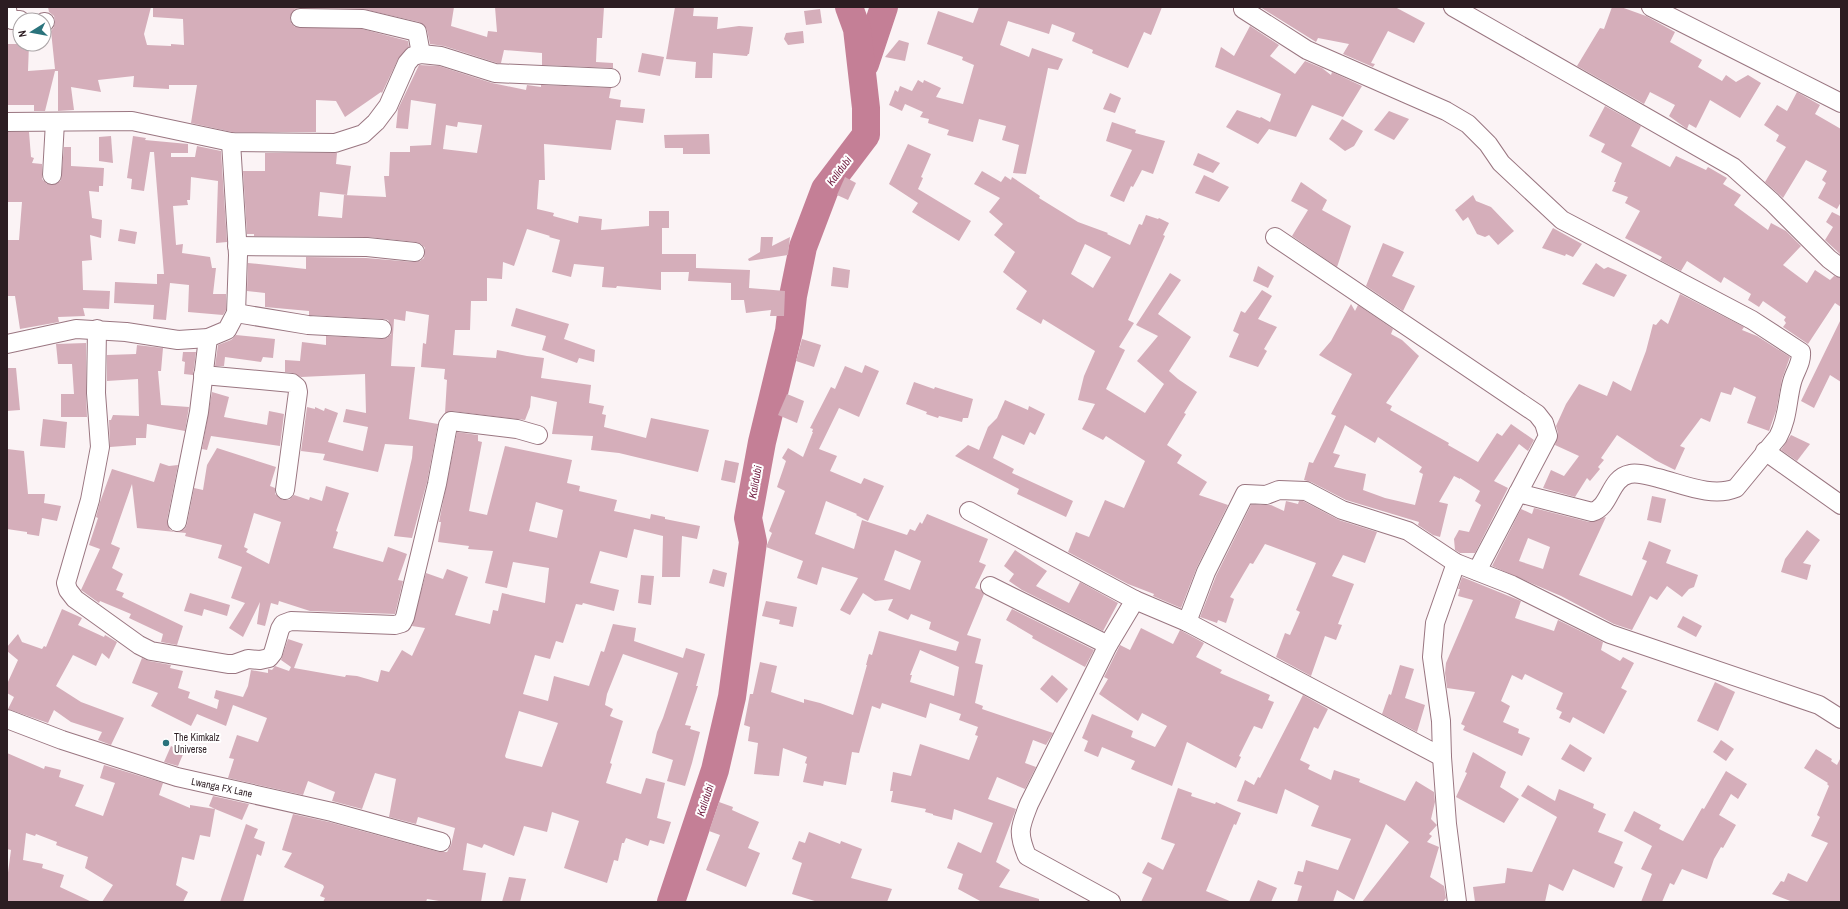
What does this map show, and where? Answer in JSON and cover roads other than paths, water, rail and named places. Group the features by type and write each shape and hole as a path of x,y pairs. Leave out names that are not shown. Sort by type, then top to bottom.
{"street":[{"path":"1453,7 1733,167 1772,202 1829,259 1841,268"},
{"path":"1651,7 1841,103"},
{"path":"1242,8 1307,50 1446,111 1468,124 1488,144 1501,163 1562,220 1752,320 1801,352 1801,358 1792,382 1783,428 1736,488 1726,492 1711,491 1643,474 1629,474 1620,480 1610,491 1603,506 1592,512 1518,493"},
{"path":"7,9 8,15 12,20"},
{"path":"300,18 363,19 417,32 421,54"},
{"path":"7,122 132,121 231,142 335,143 363,134 376,122 388,106 407,63 413,56 421,54 441,56 495,73 611,78"},
{"path":"52,175 55,122"},
{"path":"7,344 76,329 97,329 178,340 208,338 227,330 236,313 237,246 231,142"},
{"path":"1276,237 1537,414 1544,423 1548,436 1477,571"},
{"path":"237,246 367,247 415,252"},
{"path":"236,313 308,325 382,329"},
{"path":"97,329 96,393 100,447 90,500 66,583 68,590 76,599 151,651 234,664 248,658 260,660 269,658 273,653 280,629 283,624 291,621 395,625 402,623 405,617 436,484 448,425 454,420 517,429 538,435"},
{"path":"177,522 199,412 208,338"},
{"path":"203,375 292,383 297,387 298,392 285,490"},
{"path":"1765,451 1841,505"},
{"path":"1186,622 1206,572 1245,494 1266,495 1279,490 1306,492 1342,510 1408,531 1456,563 1512,585 1610,634 1819,705 1841,719"},
{"path":"969,511 1135,600 1186,622 1442,757"},
{"path":"1456,563 1435,623 1432,657 1442,721 1442,757 1447,824 1457,902"},
{"path":"990,586 1108,645"},
{"path":"1111,902 1027,856 1022,842 1020,827 1029,804 1108,645 1135,600"},
{"name":"Lwanga FX Lane","path":"7,719 62,740 177,777 324,810 441,842"}],"waterway":[{"name":"Kalidubi","path":"671,902 715,770 732,697 753,542 748,518 762,442 789,331 793,296 803,247 825,189 866,135 866,108 857,29 849,7"},
{"name":"Kalidubi","path":"865,64 884,7"}],"place":[{"name":"The Kimkalz Universe","path":"166,743"}]}
